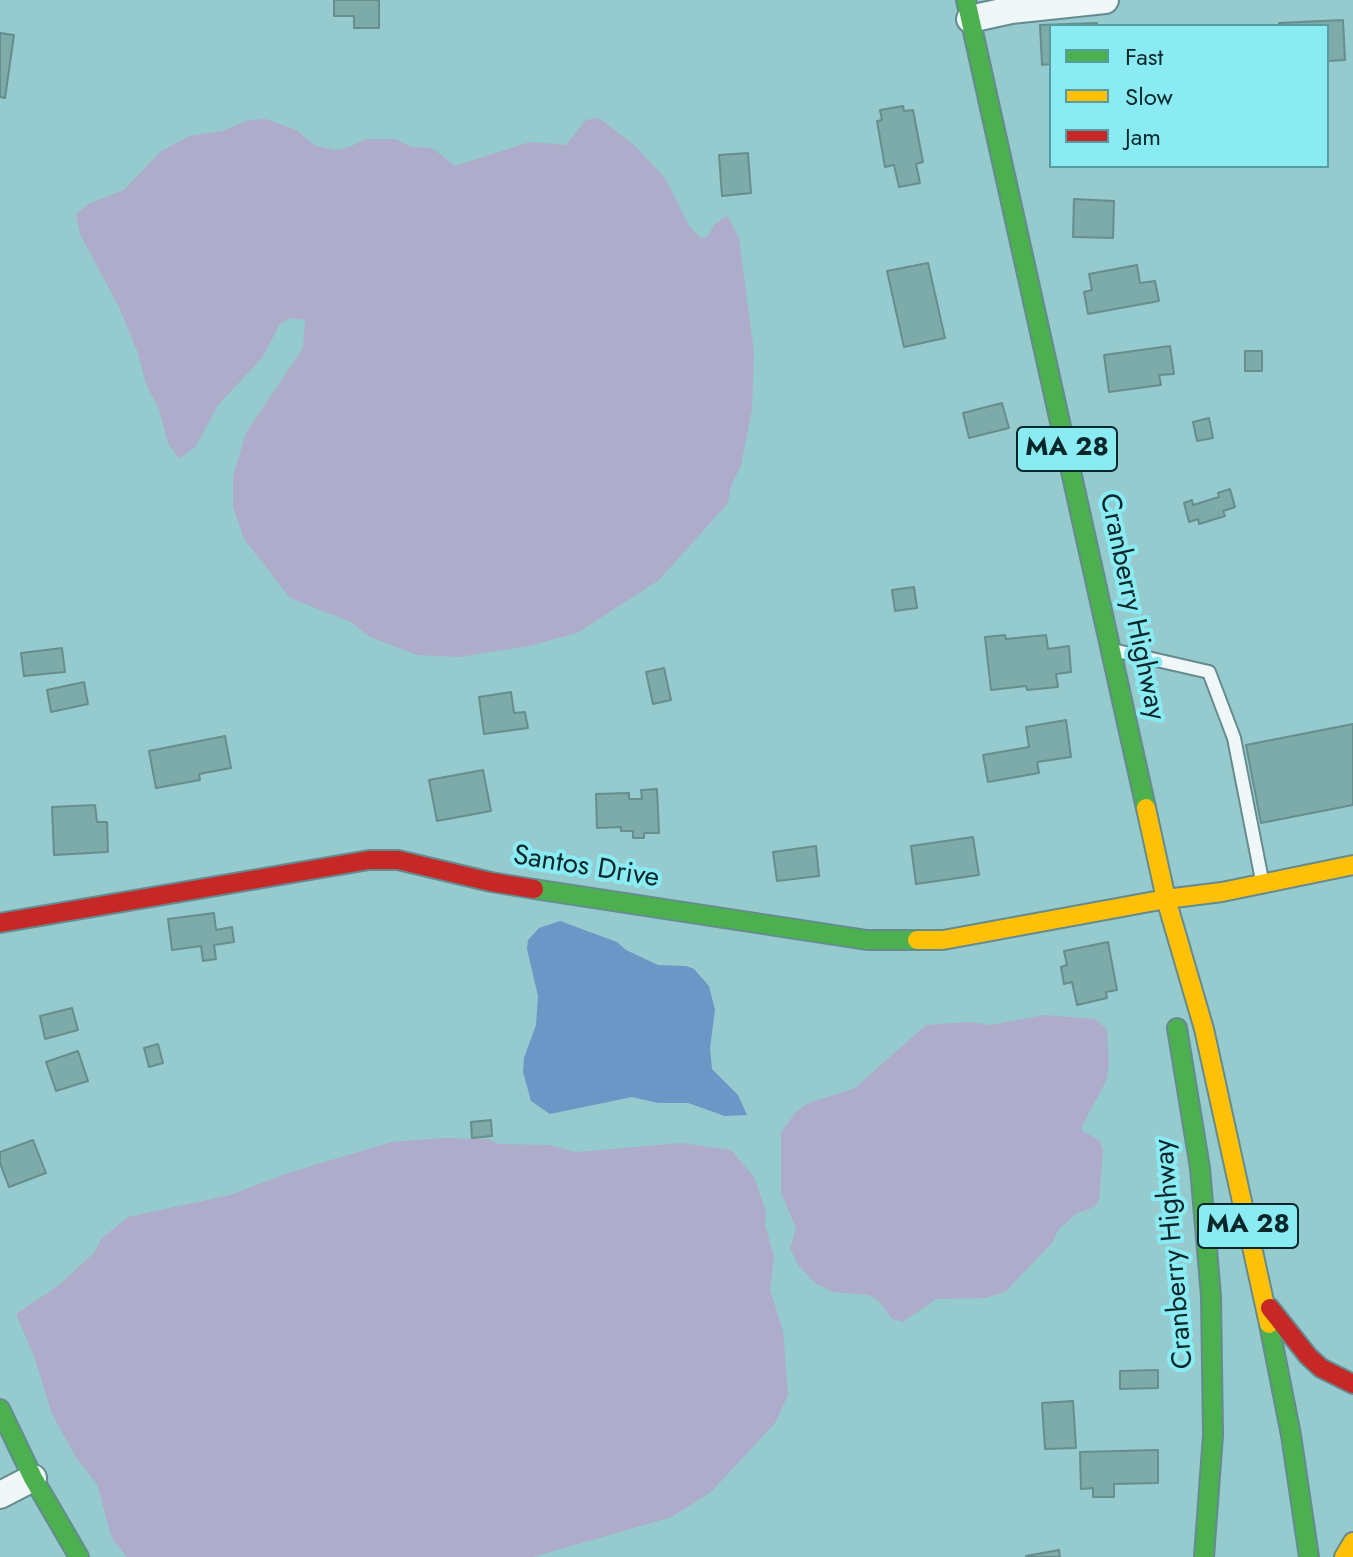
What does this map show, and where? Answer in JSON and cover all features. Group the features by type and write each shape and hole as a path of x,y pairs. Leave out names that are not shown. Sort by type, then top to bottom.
{"main road":[{"name":"Cranberry Highway","path":"968,9 1166,899 1204,1029 1265,1301 1291,1435 1309,1557"},
{"name":"Santos Drive","path":"0,923 369,860 398,860 491,882 867,940 943,940 1353,865"},
{"name":"Cranberry Highway","path":"1166,899 1177,1034 1200,1168 1211,1296 1213,1435 1204,1557"},
{"path":"1265,1301 1308,1356 1321,1368 1353,1384"},
{"path":"0,1409 33,1478 79,1557"},
{"path":"1344,1557 1353,1542"}],"street":[{"path":"968,9 1011,10 1105,0"},
{"path":"0,1495 33,1478"}],"lane":[{"path":"1111,649 1209,672 1234,738 1262,883"}],"shaded area":[{"path":"599,118 635,146 665,178 689,226 701,238 707,237 715,224 727,215 739,238 754,353 752,409 741,465 731,486 728,503 659,580 577,633 529,646 459,657 417,655 368,636 351,622 290,598 244,539 233,507 233,476 246,433 303,348 305,320 290,318 280,324 262,358 218,405 196,446 179,459 168,443 159,409 146,384 138,353 119,307 80,234 76,214 88,204 124,190 161,151 190,136 223,131 248,120 266,119 296,130 316,146 335,150 366,139 396,139 411,147 432,148 455,166 530,142 566,145 586,120"},
{"path":"1044,1015 1095,1019 1107,1029 1109,1065 1106,1081 1082,1126 1082,1131 1099,1140 1103,1150 1099,1200 1095,1207 1077,1213 1059,1229 1051,1244 1005,1292 985,1298 936,1299 903,1322 892,1319 879,1301 869,1295 833,1292 815,1283 798,1265 790,1248 796,1229 781,1192 781,1133 795,1113 806,1104 855,1088 926,1025 969,1022 991,1025"},
{"path":"444,1138 549,1145 576,1152 682,1143 731,1150 754,1177 766,1211 765,1225 774,1256 770,1290 783,1331 788,1395 775,1423 712,1491 672,1517 533,1557 127,1557 112,1539 97,1484 77,1459 52,1414 34,1356 16,1314 59,1285 95,1252 101,1239 128,1217 230,1195 291,1172 392,1142"}],"water":[{"path":"560,921 617,942 626,950 658,965 694,969 709,986 715,1010 710,1048 712,1069 738,1095 747,1115 725,1116 688,1103 658,1103 632,1097 550,1114 531,1101 523,1072 524,1058 536,1025 538,996 527,949 528,940 539,928"}],"building":[{"path":"334,0 379,0 379,28 354,28 354,16 334,16"},
{"path":"1343,20 1345,60 1329,61 1329,24 1279,23"},
{"path":"1040,25 1049,25 1049,64 1042,65"},
{"path":"0,33 14,35 5,98 0,97"},
{"path":"903,106 904,111 913,110 923,162 916,164 920,183 899,187 894,165 885,167 877,121 882,120 880,110"},
{"path":"748,153 751,193 722,196 719,155"},
{"path":"1074,199 1114,201 1113,238 1073,237"},
{"path":"928,263 945,338 904,347 887,271"},
{"path":"1137,265 1140,283 1155,281 1159,301 1088,314 1084,292 1092,290 1089,274"},
{"path":"1170,346 1174,374 1159,375 1161,385 1109,392 1104,355"},
{"path":"1245,351 1262,351 1262,371 1245,371"},
{"path":"1002,403 1009,428 969,438 963,413"},
{"path":"1209,418 1213,438 1197,441 1193,422"},
{"path":"1230,489 1235,507 1223,511 1225,516 1199,524 1198,519 1189,522 1184,503 1192,500 1193,505 1219,497 1218,493"},
{"path":"914,587 917,608 895,611 892,590"},
{"path":"1005,635 1006,639 1046,635 1048,649 1069,646 1071,672 1056,674 1058,687 1027,690 1026,686 991,690 985,637"},
{"path":"62,648 65,672 24,676 21,653"},
{"path":"664,668 671,700 653,704 646,672"},
{"path":"84,682 88,704 51,712 47,690"},
{"path":"511,692 514,713 525,712 528,728 484,734 479,697"},
{"path":"1066,720 1071,757 1037,762 1039,773 988,782 983,755 1029,747 1026,727"},
{"path":"1353,724 1353,805 1261,823 1246,745"},
{"path":"225,736 231,768 199,774 200,780 156,788 149,751"},
{"path":"483,770 491,811 437,821 429,780"},
{"path":"657,789 659,833 644,833 644,838 633,838 633,831 621,831 621,827 597,828 596,794 629,793 629,799 642,799 641,790"},
{"path":"95,805 97,822 107,822 108,852 54,855 52,807"},
{"path":"973,837 979,875 916,884 911,846"},
{"path":"816,846 819,876 777,881 773,852"},
{"path":"214,913 216,930 232,927 234,942 214,945 216,959 203,961 201,946 172,950 168,919"},
{"path":"1108,942 1117,990 1106,992 1107,998 1077,1005 1072,982 1064,984 1061,967 1067,965 1064,951"},
{"path":"72,1008 78,1030 45,1039 40,1016"},
{"path":"158,1044 163,1063 149,1067 144,1048"},
{"path":"78,1051 88,1081 56,1091 46,1062"},
{"path":"491,1120 492,1136 472,1138 471,1122"},
{"path":"33,1140 46,1173 9,1187 0,1163 0,1152"},
{"path":"1158,1370 1158,1388 1120,1389 1120,1371"},
{"path":"1073,1401 1076,1448 1045,1449 1042,1403"},
{"path":"1158,1450 1158,1483 1114,1484 1114,1497 1093,1497 1093,1488 1081,1489 1080,1452"},
{"path":"1059,1550 1060,1557 1026,1557 1026,1556"}],"traffic: fast":[{"path":"966,0 1146,808"},
{"path":"534,889 867,940 917,940"},
{"path":"1177,1028 1200,1168 1211,1296 1213,1435 1204,1557"},
{"path":"1269,1324 1291,1435 1309,1557"},
{"path":"0,1409 33,1478 79,1557"}],"traffic: slow":[{"path":"1146,808 1166,899 1204,1029 1269,1324"},
{"path":"917,940 943,940 1166,899 1222,892 1353,865"},
{"path":"1344,1557 1353,1542"}],"traffic: jam":[{"path":"0,923 369,860 398,860 534,889"},
{"path":"1270,1308 1321,1368 1353,1384"}]}
